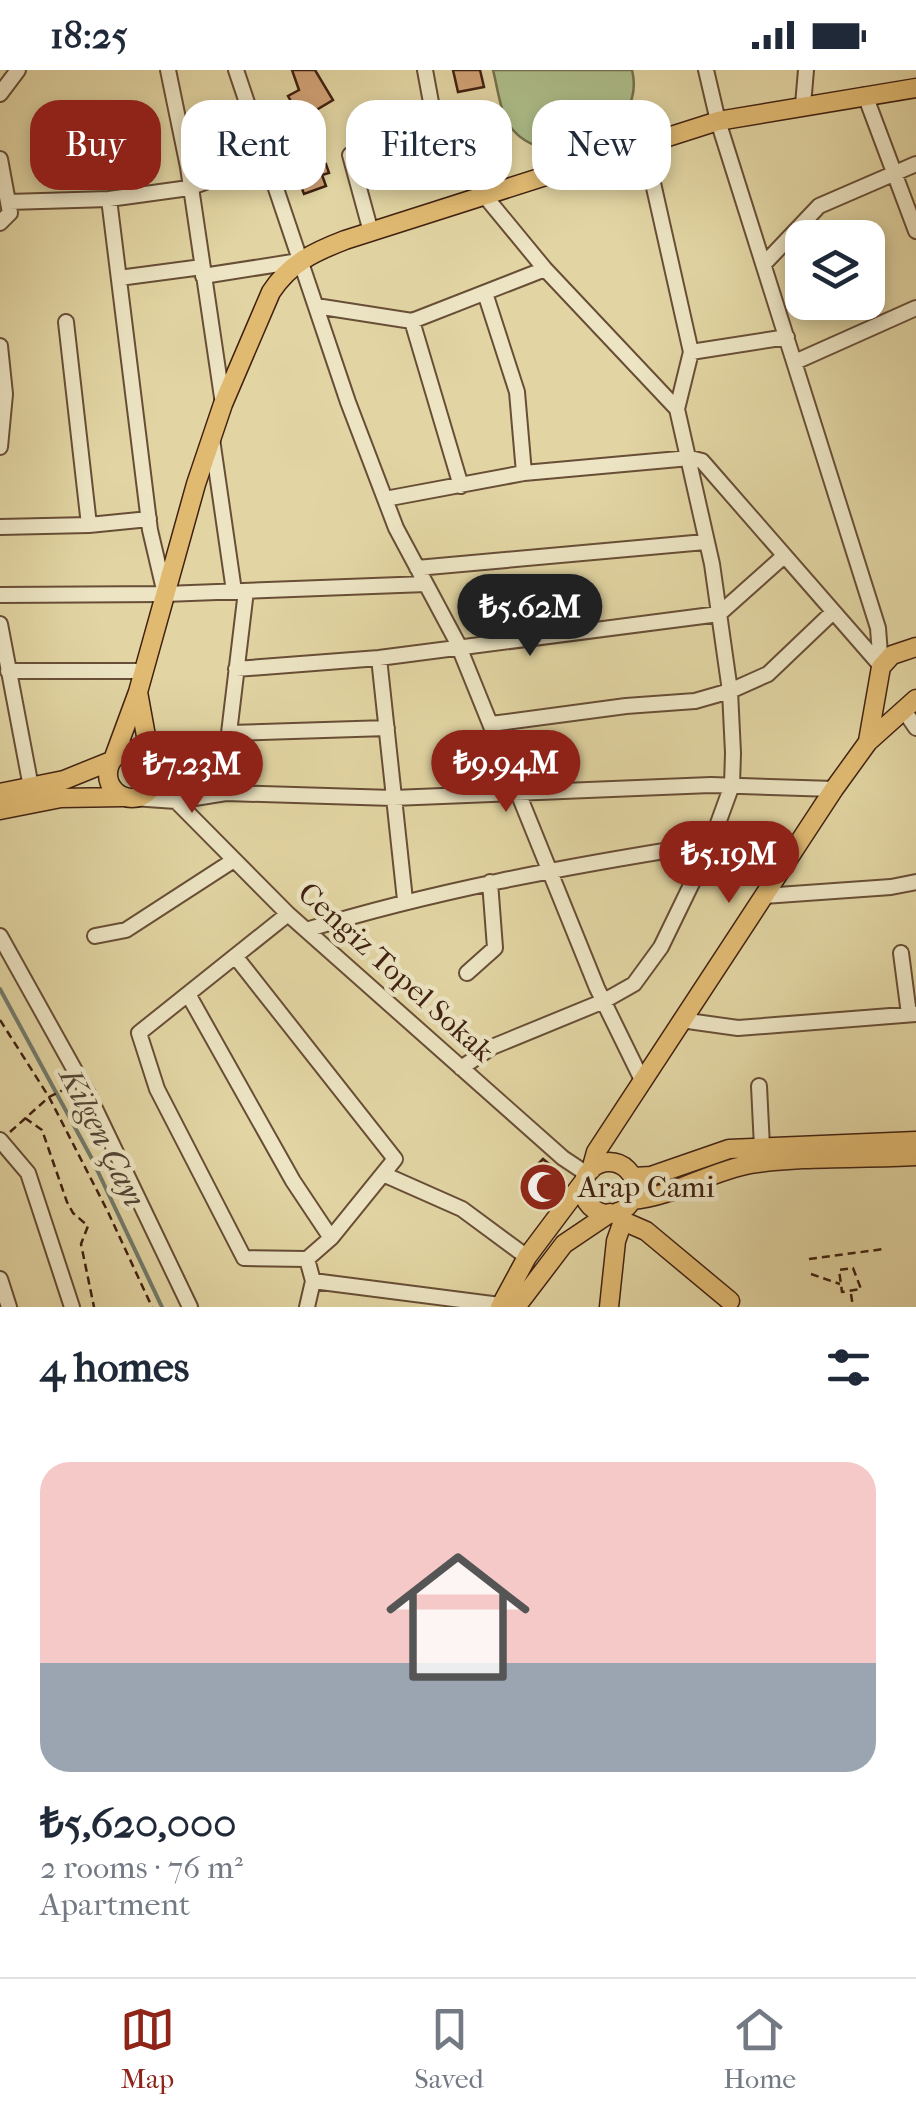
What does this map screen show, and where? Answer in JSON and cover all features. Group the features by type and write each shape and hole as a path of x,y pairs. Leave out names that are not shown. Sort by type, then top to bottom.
{"main road":[{"path":"671,135 718,120 916,88"},
{"path":"129,798 109,783 112,759 138,692 223,404 281,276 314,252 532,179"},
{"path":"868,742 881,667 885,660 909,651"},
{"path":"505,1306 527,1257 587,1175 596,1152 834,788 868,742 910,704 886,687 881,667"},
{"path":"0,810 61,798 129,798 147,793 156,780 156,772 138,692"},
{"path":"0,793 75,776 128,750 144,752 150,758"},
{"path":"609,1307 622,1210 635,1188 620,1162 620,1137 632,1099"},
{"path":"587,1175 608,1162 628,1172 651,1176 729,1149 916,1141"},
{"path":"505,1306 564,1244 622,1210 699,1178 752,1164 916,1156"},
{"path":"587,1175 589,1204 622,1210 733,1305"}],"street":[{"path":"0,94 18,70"},
{"path":"168,70 181,143"},
{"path":"236,70 245,100"},
{"path":"425,70 436,124 484,195 545,269 677,409 706,542 730,691 732,786 709,848 661,946 634,984 492,1047 461,1068"},
{"path":"706,70 718,120 878,628 881,667"},
{"path":"802,105 806,70"},
{"path":"865,96 916,232"},
{"path":"0,159 10,213 0,223"},
{"path":"764,264 819,206 916,164"},
{"path":"8,202 109,199 181,189"},
{"path":"189,190 223,404"},
{"path":"275,190 385,499 458,646 604,1000 643,1082"},
{"path":"360,190 371,232"},
{"path":"655,190 691,352 677,409"},
{"path":"109,199 149,519 165,594"},
{"path":"119,278 300,260"},
{"path":"316,306 412,321 545,269"},
{"path":"485,293 517,392 524,473"},
{"path":"794,362 916,308"},
{"path":"412,321 460,486"},
{"path":"66,322 89,525"},
{"path":"691,352 786,336"},
{"path":"0,346 5,394 0,444"},
{"path":"212,438 240,591 226,793"},
{"path":"385,499 524,473 690,458 702,461 881,667"},
{"path":"0,527 149,519"},
{"path":"418,568 706,542"},
{"path":"236,669 380,658 719,614 784,556"},
{"path":"0,595 165,594 426,584"},
{"path":"502,600 506,640"},
{"path":"491,724 626,706 695,702 730,691 768,674 833,612"},
{"path":"0,624 30,786"},
{"path":"878,628 909,651"},
{"path":"380,658 405,900"},
{"path":"8,671 144,672"},
{"path":"910,704 916,728"},
{"path":"229,733 386,728"},
{"name":"Cengiz Topel Sokak","path":"156,780 288,914 587,1175"},
{"path":"129,798 176,801 226,793 394,798 732,786 834,788"},
{"path":"306,930 405,900 550,869 695,846 709,848"},
{"path":"94,936 126,930 234,860"},
{"path":"466,973 495,948 490,882"},
{"path":"764,896 916,882"},
{"path":"235,956 395,1159 332,1238 306,1259 244,1258 158,1089 139,1033 235,956 288,914"},
{"path":"0,936 88,1094 190,1307"},
{"path":"681,1020 738,1028 912,1014 901,953"},
{"path":"188,994 293,1181 332,1238"},
{"path":"759,1086 762,1148"},
{"path":"0,1141 28,1173 72,1307"},
{"path":"382,1174 462,1208 527,1257"},
{"path":"306,1259 314,1281 307,1307"},
{"path":"0,1279 9,1307"},
{"path":"314,1281 505,1306"}],"path":[{"path":"0,1020 49,1097 152,1307"},
{"path":"0,1141 49,1097 72,1085"},
{"path":"25,1118 42,1130 67,1202 88,1226 81,1244 94,1307"},
{"path":"809,1259 884,1249"},
{"path":"853,1268 861,1289 842,1292 841,1284 839,1270 853,1268"},
{"path":"812,1274 841,1284"},
{"path":"851,1291 853,1307"}],"green space":[{"path":"493,70 632,70 631,100 532,100 532,144 512,128 512,100 500,100"}],"building":[{"path":"292,70 315,70 333,100 326,104 326,100 290,100 288,96 299,90"},
{"path":"453,70 480,70 484,87 458,92"},
{"name":"Arap Cami","path":"543,1159 558,1171 549,1207 528,1204 531,1171"}],"waterway":[{"name":"Kilgen Çayı","path":"0,989 91,1157 162,1307"}],"place":[{"name":"Arap Cami","path":"543,1187"}]}
